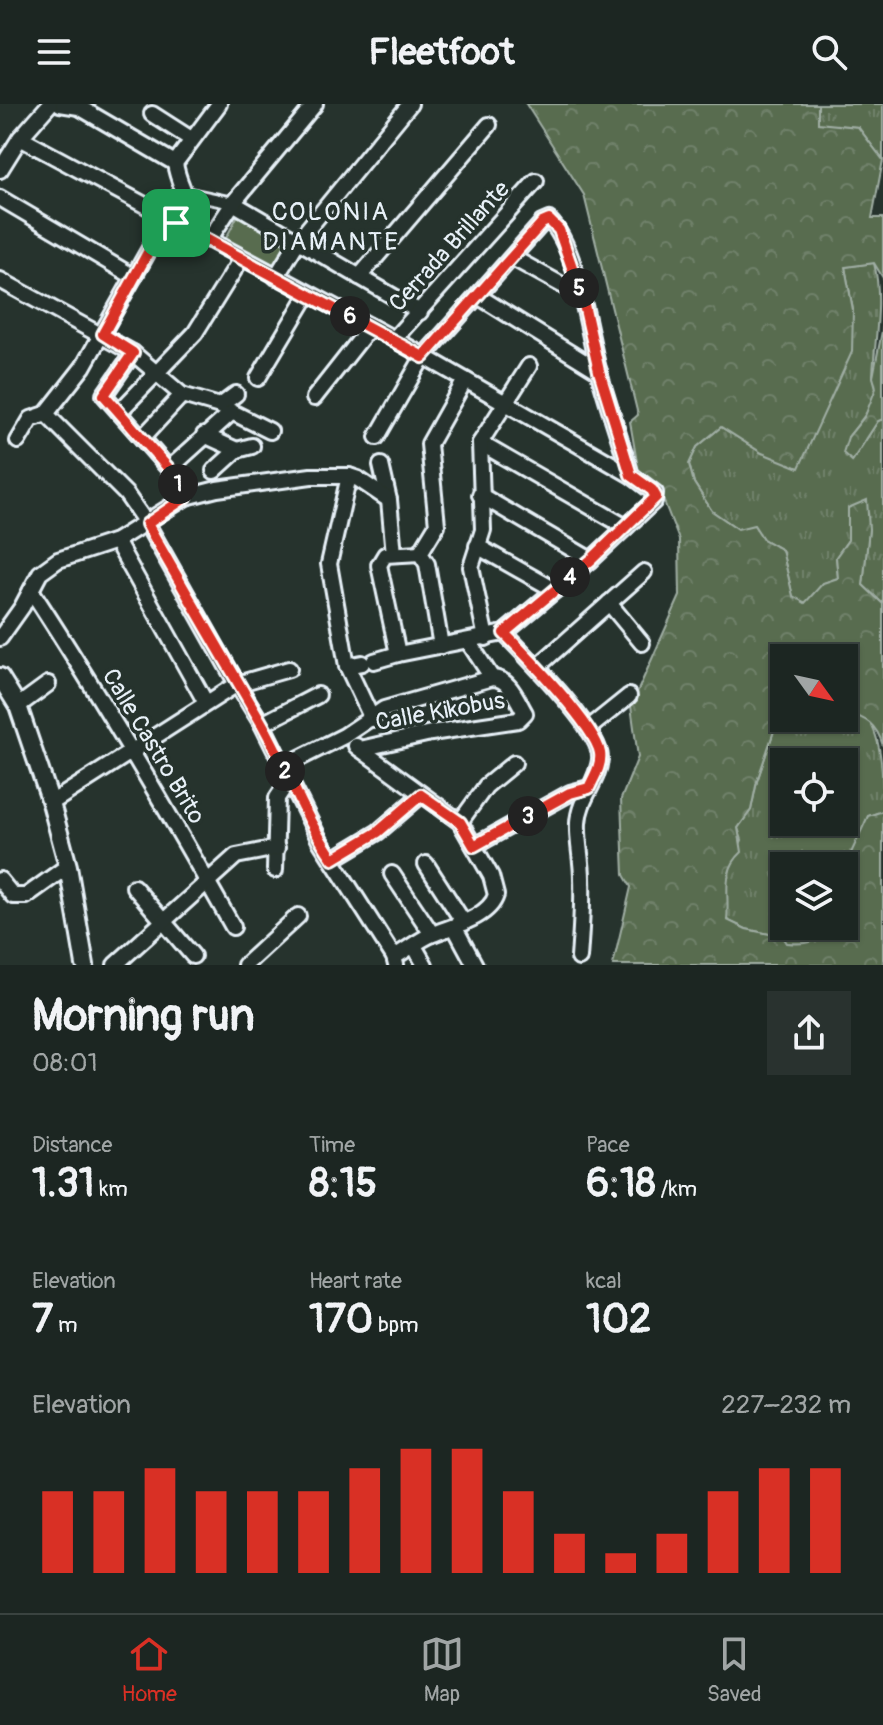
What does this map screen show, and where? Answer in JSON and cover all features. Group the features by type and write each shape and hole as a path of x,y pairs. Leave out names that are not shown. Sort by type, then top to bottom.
{"street":[{"path":"0,170 20,138 50,104"},
{"path":"60,104 79,107 175,163"},
{"path":"187,228 191,210 177,177 175,163 219,104"},
{"path":"209,240 233,203 315,104"},
{"path":"276,277 298,241 410,104"},
{"path":"152,114 191,139"},
{"path":"359,277 489,125"},
{"path":"20,138 394,339 631,475 655,493 654,501 591,560 504,633 347,666"},
{"name":"Cerrada Brillante","path":"394,339 536,181"},
{"path":"185,193 233,203 420,312"},
{"path":"0,198 134,277"},
{"path":"18,441 31,419 46,414 83,367 167,218"},
{"path":"377,437 423,357 542,223 549,220 559,230 582,296 599,371 631,475"},
{"path":"513,258 582,296"},
{"path":"119,412 195,333 241,259"},
{"path":"0,280 103,334 133,353 182,395 226,409 270,431"},
{"path":"258,378 308,294"},
{"path":"478,296 599,371"},
{"path":"314,398 370,327"},
{"path":"133,353 104,395 169,469 186,497"},
{"path":"486,638 471,567 483,530 480,443 529,366"},
{"path":"420,553 437,525 429,444 465,380"},
{"path":"169,469 204,435 236,394"},
{"path":"142,438 182,395"},
{"path":"46,414 126,494 147,524 262,724 320,841 395,961 432,934 460,926 491,904 496,895 491,876 460,822 344,736"},
{"path":"204,435 237,450"},
{"path":"480,443 626,527"},
{"path":"214,471 237,450 252,446"},
{"path":"381,465 389,500 394,554"},
{"path":"0,638 40,573 58,560 116,541 186,497 286,477 349,476 389,500"},
{"path":"349,476 329,564 347,666 372,719"},
{"path":"480,495 591,560"},
{"path":"116,541 206,703"},
{"path":"477,546 555,590"},
{"path":"398,654 380,558 420,553"},
{"path":"420,553 427,564 441,646"},
{"path":"537,667 644,572"},
{"name":"Calle Castro Brito","path":"31,590 87,675 233,927"},
{"path":"609,603 642,643"},
{"path":"504,633 537,667 588,729 601,756 581,804 578,822 582,875 579,958"},
{"name":"Calle Kikobus","path":"360,749 431,733 523,718 525,713 506,682 492,678 468,641"},
{"path":"51,803 237,684 289,669"},
{"path":"0,677 18,706 51,803 68,866 85,965"},
{"path":"275,870 277,798 286,773 384,709 492,678"},
{"path":"18,706 48,684"},
{"path":"262,724 318,695"},
{"path":"588,729 629,696"},
{"path":"460,822 486,786 514,763"},
{"path":"474,846 570,793 589,788"},
{"path":"333,859 378,832 421,795"},
{"path":"115,965 236,856 277,848"},
{"path":"426,864 460,926 475,965"},
{"path":"0,880 13,896 26,896 68,866"},
{"path":"392,874 432,934"},
{"path":"134,887 193,956"},
{"path":"245,965 298,916"},
{"path":"414,946 425,965"}],"green space":[{"path":"526,104 818,104 818,123 858,127 883,160 872,218 883,218 883,278 874,263 845,267 853,310 852,352 799,468 762,453 721,427 697,447 689,464 694,483 712,511 738,529 754,525 763,539 782,550 793,596 805,603 823,583 838,578 836,557 848,540 848,508 867,500 869,529 863,585 883,604 883,746 869,722 858,716 858,644 770,644 770,732 774,732 751,810 738,828 742,852 728,875 727,920 746,929 770,934 770,940 785,940 787,943 858,940 858,852 851,852 868,816 883,811 883,965 613,965 631,887 624,875 621,799 638,757 631,706 680,596 679,540 663,499 639,474 630,422 638,415 584,195"},
{"path":"818,104 883,104 883,160 858,127 818,124"},
{"path":"239,213 290,239 276,266 225,240"},
{"path":"874,263 878,304 873,375 875,394 866,414 848,437 853,460 878,421 883,419 883,604 863,585 869,529 848,508 848,540 836,557 838,578 823,583 806,603 793,597 782,550 763,539 754,526 738,529 712,511 694,483 689,464 697,447 721,427 762,453 853,310 845,267"},
{"path":"883,326 883,419 878,421 852,461 843,453 848,437 865,416 876,388 873,377"},
{"path":"858,716 868,720 873,728 881,762 883,811 868,816 858,852 770,852 770,934 746,929 727,920 727,879 742,840 738,828 751,810 774,732 858,732"},
{"path":"784,940 814,940 807,943 786,943"}],"district":[{"name":"COLONIA DIAMANTE","path":"331,226"}],"route":[{"path":"167,218 176,223 423,357 542,223 549,220 559,230 582,296 599,371 631,475 652,490 656,497 591,560 504,633 537,667 588,729 598,746 601,756 589,788 570,793 474,846 460,822 421,795 378,832 333,859 320,841 262,724 147,524 186,497 169,469 104,395 133,353 103,334 167,218"}]}
